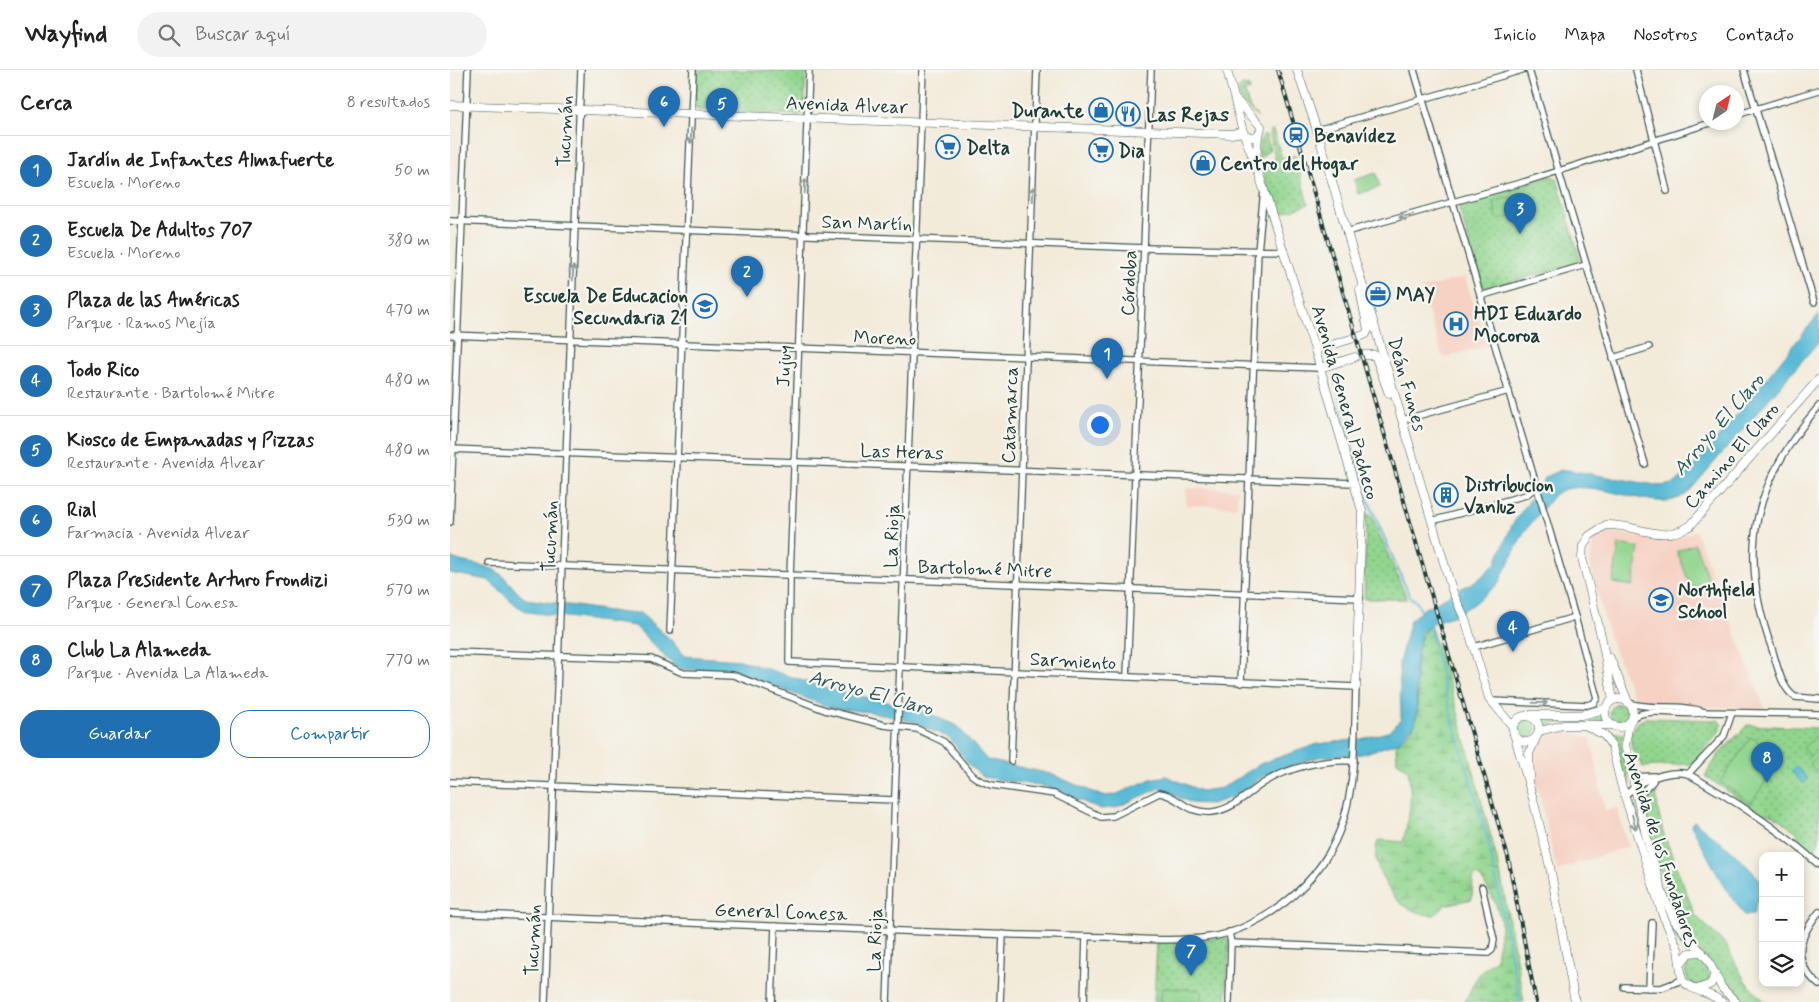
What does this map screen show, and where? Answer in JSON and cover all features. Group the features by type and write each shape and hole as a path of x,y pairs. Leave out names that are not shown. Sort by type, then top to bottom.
{"street":[{"path":"450,522 468,70"},
{"name":"Tucumán","path":"545,1002 581,70"},
{"path":"670,631 693,70"},
{"name":"Jujuy","path":"789,662 790,576 809,70"},
{"name":"La Rioja","path":"887,1002 923,70"},
{"name":"Catamarca","path":"1011,761 1037,70"},
{"name":"Córdoba","path":"1127,677 1151,70"},
{"name":"Avenida General Pacheco","path":"1226,70 1243,132 1257,168 1315,350 1362,518 1356,687"},
{"name":"Deán Funes","path":"1297,70 1317,130 1452,590 1463,615 1492,703 1513,731"},
{"path":"1414,70 1576,617 1597,695 1596,701 1587,705 1492,703"},
{"path":"1317,130 1522,70"},
{"path":"1529,70 1645,464"},
{"path":"1636,70 1667,191"},
{"path":"1744,70 1814,302"},
{"path":"1744,113 1819,90"},
{"name":"Avenida General Pacheco","path":"1235,99 1253,118"},
{"name":"Avenida Alvear","path":"450,105 1231,134 1243,132"},
{"path":"1257,168 1258,136 1261,126 1253,118 1244,122 1243,132 1252,138 1258,136"},
{"path":"1346,232 1453,203 1699,126"},
{"path":"1241,682 1258,251 1264,190"},
{"name":"San Martín","path":"450,221 1144,248 1283,251"},
{"path":"1480,296 1586,265"},
{"path":"1315,350 1366,334 1368,330 1359,289 1362,284"},
{"name":"Moreno","path":"450,335 1320,368"},
{"path":"1613,358 1649,347"},
{"path":"1364,355 1375,355 1397,414 1402,420 1508,391"},
{"path":"1320,368 1355,358"},
{"name":"Camino El Claro","path":"1614,700 1602,640 1582,563 1583,546 1589,536 1606,525 1667,534 1678,532 1690,526 1819,379"},
{"path":"1819,406 1788,445 1770,478 1757,520 1753,560 1754,582 1760,616 1785,685 1795,697 1819,699"},
{"name":"Las Heras","path":"452,449 1353,483"},
{"path":"1432,521 1526,495 1536,487"},
{"name":"Bartolomé Mitre","path":"489,563 672,572 1360,598"},
{"path":"1474,647 1576,617"},
{"name":"Camino El Claro","path":"1602,640 1629,703"},
{"path":"450,652 656,660 676,671 733,675 826,710 884,724 898,723 917,729 944,742 972,775 980,780 991,784 1054,794 1096,815 1107,817 1160,793 1193,810 1215,812 1231,806 1272,778 1311,764 1354,759"},
{"name":"Sarmiento","path":"789,662 900,669 1356,687"},
{"name":"General Conesa","path":"450,913 1173,940 1207,938 1229,932 1256,921 1282,904 1308,881 1322,864 1341,832 1351,792 1356,687"},
{"path":"1492,703 1506,715 1524,716 1581,715 1605,709 1614,700 1621,699 1646,707 1694,708 1705,712"},
{"path":"1629,703 1633,710 1630,720"},
{"path":"1605,709 1606,718 1612,725"},
{"path":"1513,731 1519,740 1527,742 1538,734 1564,725 1612,725 1622,727 1645,712 1694,715 1705,712 1819,714"},
{"path":"1688,774 1724,736 1732,713"},
{"path":"1513,731 1524,716"},
{"path":"1524,716 1535,719 1538,734 1531,748 1529,760 1533,799"},
{"name":"Avenida de los Fundadores","path":"1630,720 1624,740 1655,870 1670,911 1682,931 1702,952 1722,988 1736,1002"},
{"name":"Avenida de los Fundadores","path":"1585,725 1604,735 1610,742 1662,913 1678,949 1682,980"},
{"path":"1513,731 1550,867 1574,1002"},
{"path":"1626,794 1634,787 1659,777 1677,772 1688,774 1774,830 1819,865"},
{"path":"1632,777 1659,777"},
{"path":"1637,798 1646,786 1659,777"},
{"path":"450,782 894,800"},
{"path":"1232,943 1488,953 1492,950 1494,940 1482,887"},
{"path":"1819,912 1803,940 1800,951 1803,968 1819,985"},
{"path":"1649,988 1652,923"},
{"path":"772,1002 775,926"},
{"path":"1229,932 1232,943 1229,1002"},
{"path":"1000,1002 1003,934"},
{"path":"1084,1002 1086,937"},
{"path":"1681,964 1690,953 1702,952"},
{"path":"1698,989 1711,984 1714,973"},
{"path":"1624,987 1649,988 1670,986 1682,980 1690,987 1698,989 1722,1002"}],"shaded area":[{"name":"HDI Eduardo Mocoroa","path":"1465,277 1487,346 1443,358 1421,289"},
{"path":"1186,488 1238,489 1237,507 1186,505"},
{"name":"Northfield School","path":"1695,530 1765,709 1642,705 1640,700 1634,698 1609,636 1590,564 1592,542 1597,536 1610,532 1661,540 1681,537"},
{"path":"1568,731 1591,739 1605,811 1617,808 1628,846 1557,871 1536,780 1535,765 1536,753 1543,741 1549,736"}],"green space":[{"path":"696,70 806,70 804,112 799,115 698,110 695,106"},
{"path":"1242,85 1249,87 1250,91 1244,90 1250,109 1258,117 1241,102 1238,89"},
{"path":"1273,130 1282,158 1295,155 1308,204 1275,216 1262,171 1267,168 1275,157 1269,131"},
{"path":"1266,135 1270,149 1259,160 1259,142"},
{"path":"1376,173 1380,187 1358,194 1354,180"},
{"path":"1552,176 1557,179 1581,262 1483,290 1458,205"},
{"path":"1525,193 1530,212 1498,220 1493,202"},
{"path":"1371,514 1407,599 1364,599 1366,515"},
{"path":"1619,544 1639,548 1633,586 1613,583"},
{"path":"1695,544 1709,581 1691,588 1677,551"},
{"path":"1430,625 1457,709 1499,867 1524,1002 1465,1002 1477,978 1496,959 1501,930 1501,921 1497,908 1481,878 1476,875 1473,879 1472,899 1445,905 1435,915 1426,914 1411,909 1398,901 1388,888 1377,863 1376,847 1379,840 1403,842 1410,806 1410,780 1408,769 1397,761 1396,746 1414,726 1417,709 1416,659 1422,636"},
{"path":"1615,704 1623,704 1628,709 1626,720 1615,722 1610,717 1610,709"},
{"path":"1602,714 1604,722 1570,720 1543,727 1540,717 1575,718"},
{"path":"1646,718 1718,720 1722,725 1717,735 1691,764 1643,767 1632,749 1630,735 1638,722"},
{"path":"1523,720 1531,720 1536,725 1534,736 1523,738 1518,733 1518,725"},
{"path":"1747,725 1819,728 1819,842 1814,850 1799,840 1797,832 1772,814 1762,814 1705,776 1719,754"},
{"path":"1605,731 1623,734 1621,743 1630,786 1628,790 1622,776 1616,744"},
{"path":"1819,733 1819,747 1810,756 1803,748"},
{"path":"1751,737 1782,758 1751,803 1720,782"},
{"path":"1819,754 1819,775 1811,766 1811,762"},
{"path":"1650,787 1656,788 1663,832 1695,915 1726,945 1745,981 1765,1002 1740,1002 1725,985 1676,918 1668,899 1641,803 1642,796"},
{"path":"1632,796 1665,908 1674,926 1691,947 1683,952 1674,933 1653,876 1630,797"},
{"path":"1223,938 1229,940 1226,1002 1154,1002 1157,943"},
{"path":"1699,959 1705,964 1711,977 1707,985 1695,986 1688,980 1685,971 1689,962"},
{"path":"1162,988 1201,990 1201,1002 1161,1002"}],"water":[{"name":"Arroyo El Claro","path":"1819,314 1819,341 1687,494 1671,501 1655,501 1592,488 1564,489 1554,495 1524,532 1498,584 1474,604 1455,615 1432,623 1421,634 1415,671 1417,711 1415,724 1397,743 1362,754 1319,757 1268,773 1233,797 1211,804 1191,803 1160,788 1115,808 1100,809 1048,787 983,777 971,767 950,738 910,721 870,712 832,708 732,671 676,668 635,626 528,612 517,606 488,580 450,573 450,557 493,569 502,575 526,599 624,613 640,613 671,640 684,656 740,660 825,688 918,709 957,726 987,760 1051,774 1102,796 1115,795 1151,779 1166,776 1201,791 1222,788 1262,763 1318,744 1361,739 1388,732 1401,719 1399,663 1410,620 1425,608 1479,579 1496,563 1512,525 1546,477 1561,470 1567,470 1661,486 1674,484 1698,462"},
{"path":"1796,766 1807,778 1806,782 1802,783 1791,771"},
{"path":"1694,821 1734,853 1759,878 1759,901 1753,915 1745,916 1721,881 1691,825"}],"waterway":[{"path":"1335,383 1361,475 1362,486 1410,597 1416,601 1421,611"},
{"path":"1429,626 1450,711 1488,840 1520,1002"}],"railway":[{"path":"1278,70 1508,857 1536,1002"}],"place":[{"name":"Durante","path":"1101,110"},
{"name":"Las Rejas","path":"1128,114"},
{"name":"Rial","path":"664,127"},
{"name":"Kiosco de Empanadas y Pizzas","path":"722,129"},
{"name":"Benavídez","path":"1296,135"},
{"name":"Delta","path":"948,147"},
{"name":"Dia","path":"1101,150"},
{"name":"Centro del Hogar","path":"1203,163"},
{"name":"Plaza de las Américas","path":"1520,234"},
{"name":"MAY","path":"1378,294"},
{"name":"Escuela De Adultos 707","path":"747,297"},
{"name":"Escuela De Educacion Secundaria 21","path":"705,306"},
{"name":"HDI Eduardo Mocoroa","path":"1456,324"},
{"name":"Jardín de Infantes Almafuerte","path":"1107,379"},
{"name":"Distribucion Vanluz","path":"1446,495"},
{"name":"Northfield School","path":"1661,600"},
{"name":"Todo Rico","path":"1513,652"},
{"name":"Club La Alameda","path":"1767,783"},
{"name":"Plaza Presidente Arturo Frondizi","path":"1191,976"}]}
